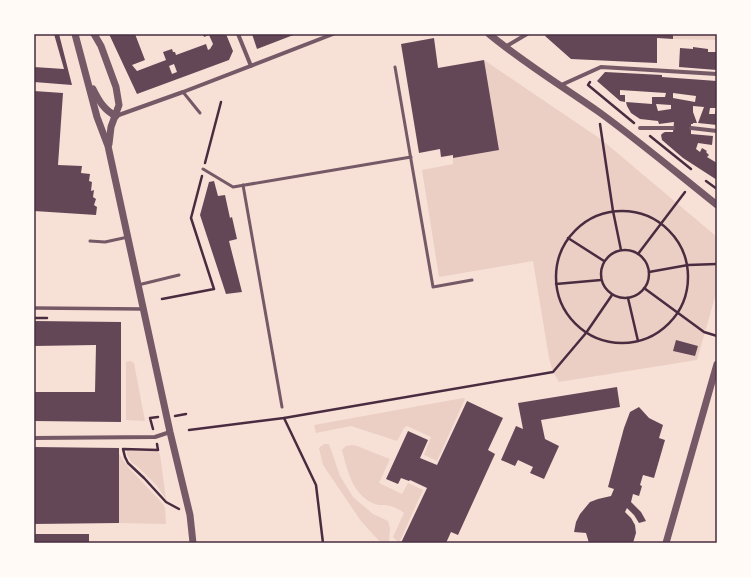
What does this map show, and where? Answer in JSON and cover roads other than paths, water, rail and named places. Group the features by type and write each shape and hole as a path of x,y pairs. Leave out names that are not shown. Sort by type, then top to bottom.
{"street":[{"path":"75,34 97,117 108,146 170,432 190,515 193,543"},
{"path":"94,34 101,46 116,87 119,105 108,146"},
{"path":"238,34 251,66"},
{"path":"86,74 99,101 108,112 116,116 183,92 332,34"},
{"path":"489,34 559,86 599,112 716,202"},
{"path":"505,47 527,34"},
{"path":"559,86 601,67 717,74"},
{"path":"640,128 673,128"},
{"path":"691,128 717,132"},
{"path":"34,308 143,309"},
{"path":"666,543 717,364"},
{"path":"34,438 155,437 170,432"}],"lane":[{"path":"395,67 433,287 472,280"},
{"path":"183,92 200,113"},
{"path":"204,169 233,187 410,157"},
{"path":"243,185 282,407"},
{"path":"90,241 105,242 128,237"},
{"path":"138,285 179,275"}]}
